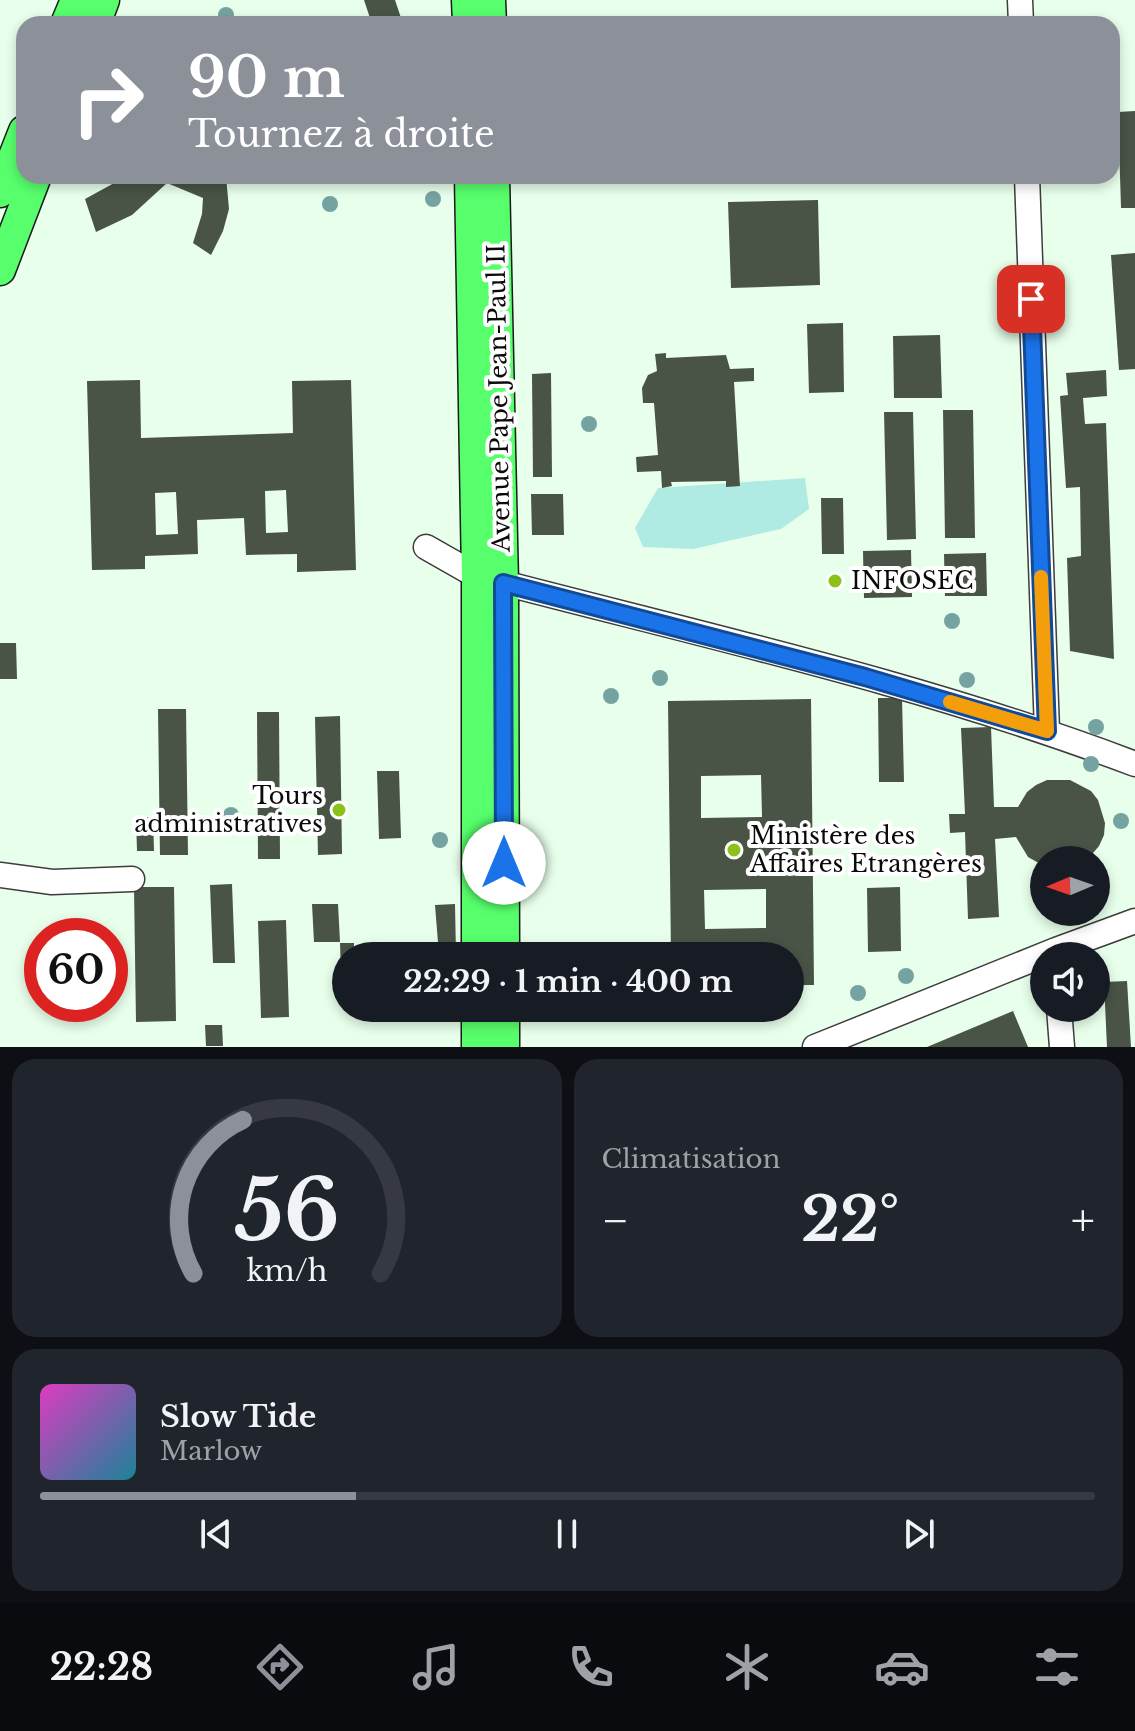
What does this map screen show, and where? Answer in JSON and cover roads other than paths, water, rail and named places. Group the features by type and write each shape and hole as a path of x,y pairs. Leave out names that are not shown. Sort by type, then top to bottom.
{"main road":[{"path":"0,192 16,151"},
{"path":"0,270 33,184"},
{"name":"Avenue Pape Jean-Paul II","path":"470,184 503,942"},
{"name":"Avenue Pape Jean-Paul II","path":"477,942 490,580 494,184"},
{"path":"477,1022 477,1047"},
{"path":"504,1022 504,1047"}],"street":[{"path":"1027,184 1047,731"},
{"path":"426,547 490,580 865,677 1047,731 1135,764"},
{"path":"0,875 52,882 132,879"},
{"path":"1083,942 1135,921"},
{"path":"815,1047 1030,963"},
{"path":"1060,1022 1062,1047"}],"place":[{"name":"INFOSEC","path":"835,581"},
{"name":"Tours administratives","path":"339,810"},
{"name":"Ministère des Affaires Etrangères","path":"734,850"}]}
